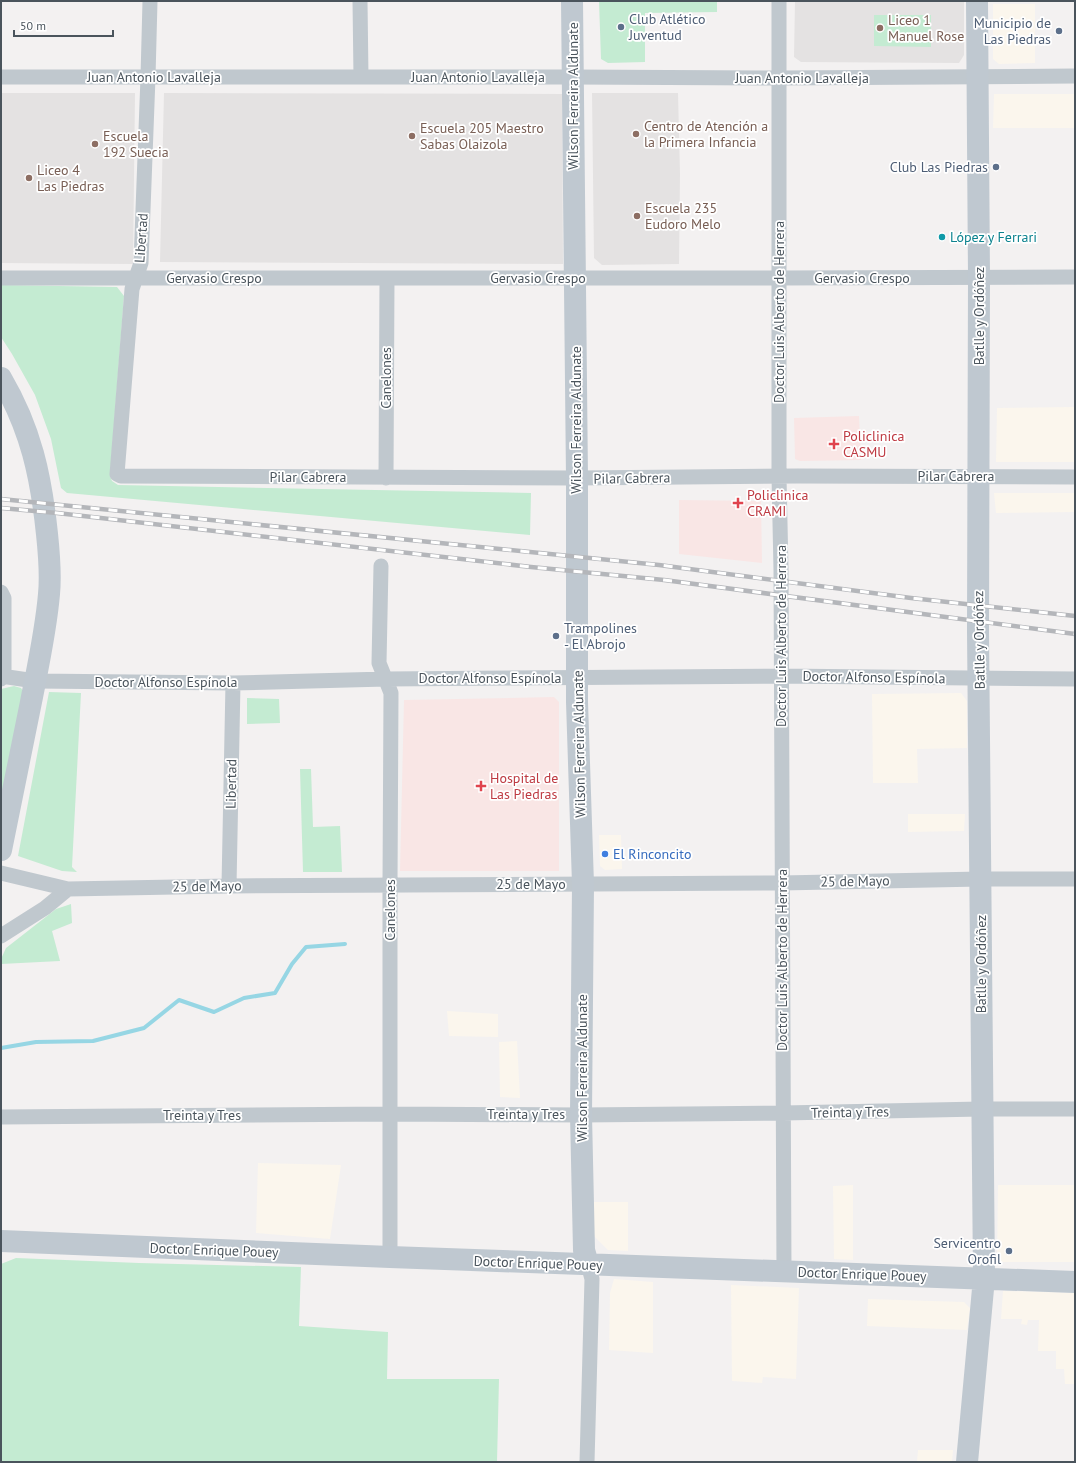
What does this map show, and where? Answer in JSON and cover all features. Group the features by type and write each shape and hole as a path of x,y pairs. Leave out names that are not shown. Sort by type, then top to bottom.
{"street":[{"name":"Libertad","path":"117,474 132,289 142,264 150,1"},
{"path":"360,1 361,77"},
{"name":"Wilson Ferreira Aldunate","path":"572,1 577,478 577,702 583,884 581,1114 584,1250 592,1279 587,1462"},
{"name":"Doctor Luis Alberto de Herrera","path":"779,1 779,476 781,570 781,883 784,1272"},
{"name":"Batlle y Ordóñez","path":"968,1462 984,1278 981,1109 980,679 978,631 979,278 977,1"},
{"name":"Juan Antonio Lavalleja","path":"1,77 780,78 1075,76"},
{"name":"Gervasio Crespo","path":"1,278 1075,277"},
{"name":"Canelones","path":"386,478 387,278"},
{"path":"1,378 29,437 37,465 42,492 49,552 49,593 44,634 1,850"},
{"name":"Pilar Cabrera","path":"117,474 121,476 133,477 386,478 779,476 1075,477"},
{"name":"Canelones","path":"381,566 379,663 391,693 389,1114 390,1257"},
{"path":"1,592 4,598 2,677"},
{"name":"Doctor Alfonso Espínola","path":"2,677 35,681 233,683 386,679 781,676 1075,679"},
{"name":"Libertad","path":"229,886 233,683"},
{"name":"25 de Mayo","path":"1,873 68,889 390,884 781,883 981,879 1075,879"},
{"path":"1,936 45,908 68,889"},
{"name":"Treinta y Tres","path":"1,1117 783,1113 981,1109 1075,1109"},
{"name":"Doctor Enrique Pouey","path":"1,1241 1075,1282"}],"shaded area":[{"name":"Liceo 1 Manuel Rose","path":"795,1 964,1 964,55 959,63 801,62 794,57"},
{"path":"993,4 1035,4 1035,63 999,64 993,59"},
{"path":"1,93 135,93 133,264 1,263"},
{"name":"Escuela 205 Maestro Sabas Olaizola","path":"164,93 562,94 563,264 160,262"},
{"path":"592,93 678,93 680,174 679,264 602,265 594,258"},
{"path":"994,94 1075,94 1075,128 993,128"},
{"path":"1075,407 1075,462 996,462 997,408"},
{"path":"859,416 861,460 800,461 795,459 794,418"},
{"path":"994,493 1075,493 1075,512 996,513"},
{"path":"679,500 761,501 762,563 679,554"},
{"path":"961,693 967,701 967,748 917,749 918,783 873,783 872,694"},
{"name":"Hospital de Las Piedras","path":"554,697 559,702 559,871 400,871 404,700"},
{"path":"908,814 965,814 964,831 908,832"},
{"path":"599,835 621,835 622,869 605,870 600,866"},
{"path":"447,1011 498,1014 498,1037 449,1036"},
{"path":"517,1041 520,1098 500,1097 499,1042"},
{"path":"258,1163 341,1165 330,1239 256,1233"},
{"path":"853,1185 853,1260 834,1259 833,1186"},
{"path":"998,1185 1075,1185 1075,1262 997,1262"},
{"path":"594,1202 628,1202 628,1251 608,1250 594,1236"},
{"path":"614,1279 653,1282 653,1353 609,1350 610,1293"},
{"path":"731,1285 799,1288 796,1379 763,1377 762,1383 732,1381"},
{"path":"1003,1291 1075,1293 1075,1384 1065,1384 1064,1369 1056,1369 1056,1351 1038,1351 1039,1320 1028,1320 1027,1325 1021,1324 1022,1319 1001,1319"},
{"path":"868,1299 964,1302 970,1308 967,1330 867,1326"},
{"path":"918,1450 953,1450 952,1462 917,1462"}],"green space":[{"name":"Club Atlético Juventud","path":"599,1 717,1 717,12 645,13 645,62 608,63 601,59"},
{"path":"874,15 931,15 931,47 874,46"},
{"path":"1,285 117,287 124,296 110,476 112,481 118,485 531,493 530,535 67,493 61,488 51,439 35,395 1,337"},
{"path":"14,686 21,688 23,691 1,826 1,689"},
{"path":"49,692 81,693 72,867 77,872 62,871 18,856"},
{"path":"247,698 279,699 280,723 247,724"},
{"path":"300,769 311,769 313,827 340,826 342,872 303,872"},
{"path":"71,904 72,923 52,931 60,961 1,964 1,959 6,948 56,909"},
{"path":"16,1258 301,1267 299,1326 388,1332 387,1379 499,1379 497,1462 1,1462 1,1264"}],"waterway":[{"path":"1,1048 36,1042 93,1041 144,1028 179,1000 214,1012 244,998 275,993 292,964 306,947 345,944"}],"railway":[{"path":"1,499 659,565 911,598 1075,616"},
{"path":"1,508 57,513 531,567 664,580 1075,634"}],"place":[{"name":"Club Atlético Juventud","path":"621,27"},
{"name":"Liceo 1 Manuel Rose","path":"880,28"},
{"name":"Municipio de Las Piedras","path":"1059,31"},
{"name":"Centro de Atención a la Primera Infancia","path":"636,134"},
{"name":"Escuela 205 Maestro Sabas Olaizola","path":"412,136"},
{"name":"Escuela 192 Suecia","path":"95,144"},
{"name":"Club Las Piedras","path":"996,167"},
{"name":"Liceo 4 Las Piedras","path":"29,178"},
{"name":"Escuela 235 Eudoro Melo","path":"637,216"},
{"name":"López y Ferrari","path":"942,237"},
{"name":"Policlinica CASMU","path":"834,444"},
{"name":"Policlinica CRAMI","path":"738,503"},
{"name":"Trampolines - El Abrojo","path":"556,636"},
{"name":"Hospital de Las Piedras","path":"481,786"},
{"name":"El Rinconcito","path":"605,854"},
{"name":"Servicentro Orofil","path":"1009,1251"}]}
